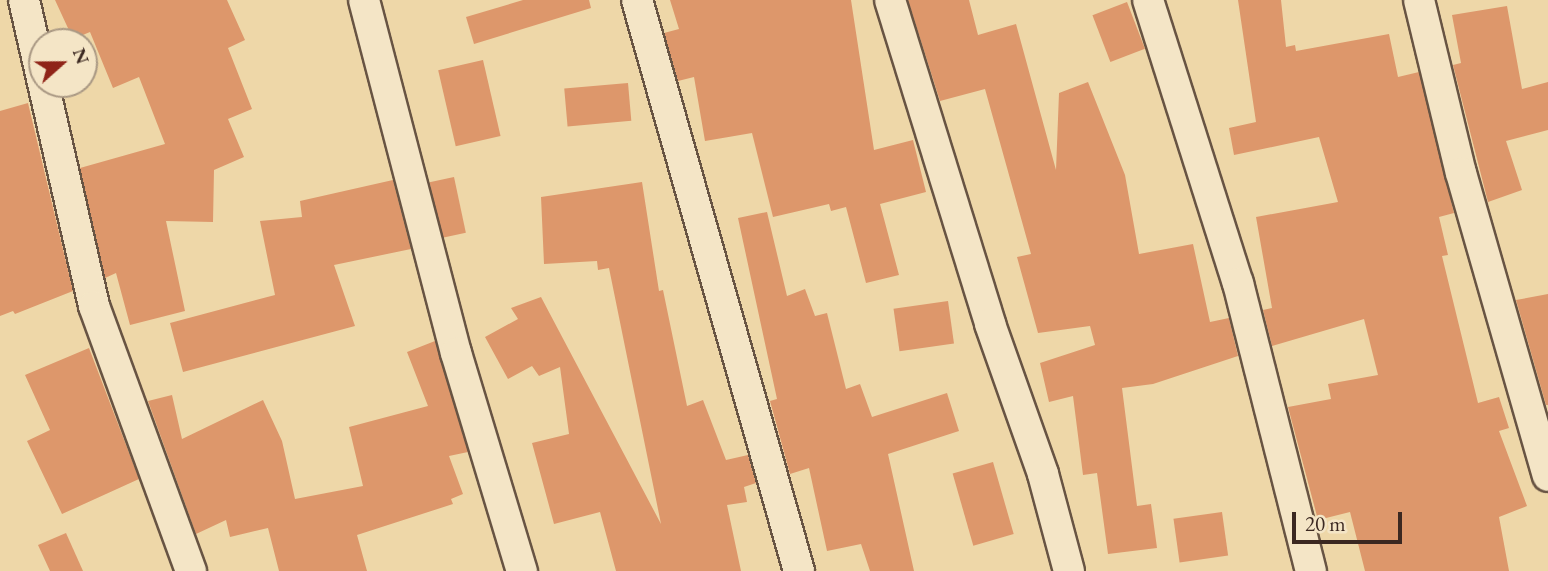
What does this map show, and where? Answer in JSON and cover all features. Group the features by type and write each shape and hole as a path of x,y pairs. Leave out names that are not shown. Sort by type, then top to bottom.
{"street":[{"path":"24,0 94,306 191,571"},
{"path":"364,0 456,353 522,571"},
{"path":"637,0 799,571"},
{"path":"890,0 990,324 1044,474 1069,571"},
{"path":"1148,0 1238,283 1311,571"},
{"path":"1419,0 1461,173 1548,477"}],"building":[{"path":"55,0 227,0 245,40 228,48 252,109 228,119 244,157 214,170 213,222 166,221 185,311 130,325 116,273 105,278 80,168 165,144 139,77 113,88 98,51 98,28 68,28"},
{"path":"523,0 589,0 591,8 474,44 466,17"},
{"path":"670,0 851,0 874,150 913,140 926,192 880,204 899,275 866,283 846,207 831,211 829,204 773,217 752,133 705,141 694,77 678,81 664,33 679,29"},
{"path":"908,0 969,0 978,35 1016,24 1056,170 1059,93 1088,82 1125,175 1139,254 1193,244 1210,322 1229,318 1238,356 1153,384 1122,388 1137,506 1151,504 1157,548 1108,554 1097,473 1083,475 1073,396 1049,402 1040,363 1095,345 1090,326 1038,333 1017,257 1031,254 985,89 940,101"},
{"path":"1238,0 1281,0 1286,47 1295,45 1296,51 1389,34 1398,77 1419,72 1454,213 1439,217 1448,255 1442,256 1478,403 1499,397 1509,428 1499,431 1527,506 1499,517 1509,571 1365,571 1350,512 1318,520 1288,407 1331,399 1328,384 1378,375 1364,319 1272,346 1263,310 1272,308 1256,217 1338,202 1319,137 1234,155 1229,128 1256,122"},
{"path":"1127,2 1145,49 1110,62 1092,15"},
{"path":"1507,6 1522,89 1548,82 1548,130 1506,141 1522,190 1488,202 1453,65 1461,63 1452,15"},
{"path":"483,60 501,136 456,146 438,70"},
{"path":"628,83 631,121 568,126 564,89"},
{"path":"28,103 73,291 15,314 13,311 0,316 0,111"},
{"path":"454,177 466,233 441,238 430,182"},
{"path":"393,180 411,249 334,265 355,326 183,372 170,323 275,295 260,221 302,217 300,201"},
{"path":"642,182 659,291 663,290 687,406 703,400 726,460 748,455 756,483 744,487 747,502 727,505 741,571 616,571 600,512 554,524 532,443 569,434 560,367 539,376 532,366 508,379 485,337 518,319 511,308 541,297 661,524 609,268 598,270 597,261 544,264 541,197"},
{"path":"767,212 787,296 805,289 815,316 827,313 846,389 860,384 872,417 947,393 959,431 888,454 914,571 870,571 861,544 827,551 809,468 790,474 770,401 777,399 738,218"},
{"path":"1548,294 1548,405 1546,405 1516,300"},
{"path":"948,301 954,344 900,351 894,309"},
{"path":"435,341 468,452 449,456 463,494 451,499 453,504 357,535 367,571 279,571 268,528 230,537 226,520 196,534 148,401 172,395 182,439 263,400 282,441 295,499 363,486 349,427 428,406 407,352"},
{"path":"89,348 139,479 62,514 27,441 50,430 25,375"},
{"path":"993,462 1014,534 973,546 953,474"},
{"path":"1222,512 1228,556 1180,562 1173,519"},
{"path":"66,533 83,571 50,571 38,545"}]}
